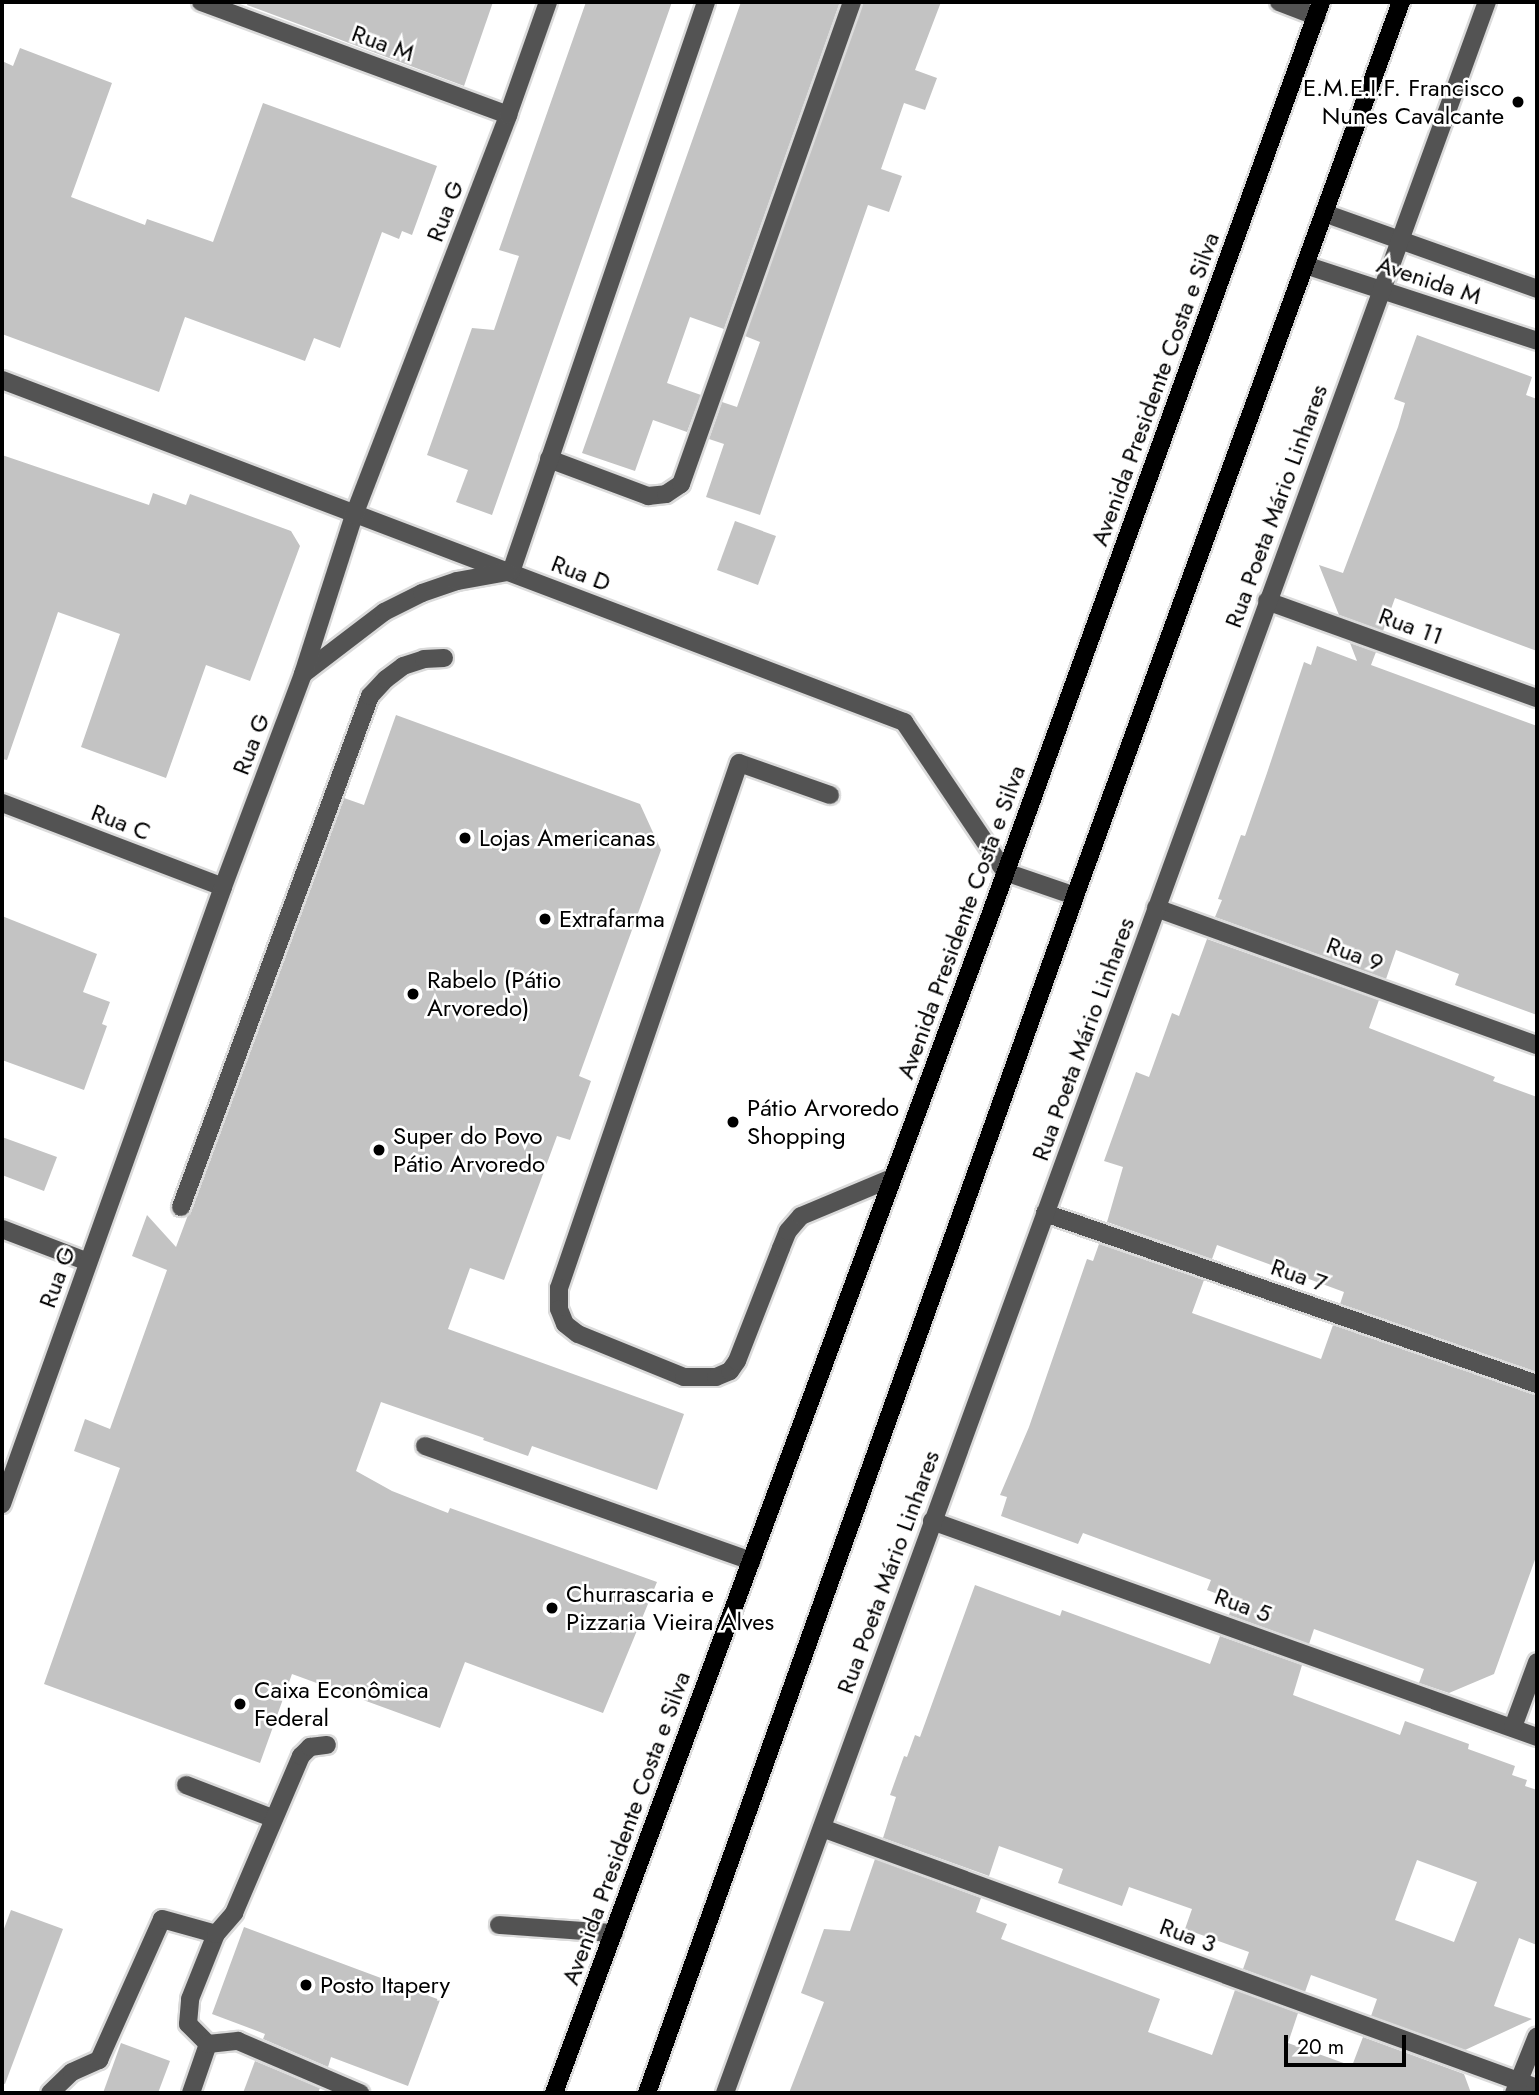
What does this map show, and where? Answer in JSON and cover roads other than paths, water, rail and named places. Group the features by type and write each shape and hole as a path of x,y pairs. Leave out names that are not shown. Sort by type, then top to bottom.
{"main road":[{"path":"647,2093 1075,896 1401,2"},
{"name":"Avenida Presidente Costa e Silva","path":"554,2093 1005,872 1319,9"}],"street":[{"name":"Rua M","path":"201,2 508,115"},
{"name":"Rua G","path":"2,1504 223,887 303,674 354,515 508,115 548,2"},
{"path":"303,674 353,633 384,612 422,593 457,581 511,572 706,2"},
{"path":"549,459 648,496 666,494 681,484 852,2"},
{"path":"1279,2 1319,9"},
{"name":"Rua Poeta Mário Linhares","path":"725,2093 1487,2"},
{"name":"Avenida M","path":"1324,213 1537,289"},
{"name":"Avenida M","path":"1305,265 1537,341"},
{"name":"Rua D","path":"2,380 904,722 1005,872"},
{"name":"Rua 11","path":"1267,601 1537,698"},
{"path":"181,1207 370,696 386,678 403,666 424,659 444,658"},
{"path":"830,795 739,763 559,1289 559,1309 565,1324 578,1334 684,1377 716,1377 730,1371 737,1361 788,1231 801,1216 892,1178"},
{"name":"Rua C","path":"2,803 223,887"},
{"path":"1005,872 1075,896"},
{"name":"Rua 9","path":"1156,908 1537,1045"},
{"name":"Rua 7","path":"1045,1213 1537,1384"},
{"path":"2,1229 88,1262"},
{"path":"425,1446 751,1561"},
{"name":"Rua 5","path":"932,1521 1537,1737"},
{"path":"1513,1727 1537,1662"},
{"path":"208,2045 188,2024 190,1999 216,1934 233,1913 301,1756 310,1747 327,1745"},
{"path":"186,1785 272,1818"},
{"name":"Rua 3","path":"822,1828 1517,2087 1537,2088"},
{"path":"50,2093 72,2072 100,2060 162,1919 216,1934"},
{"path":"499,1925 614,1933"},
{"path":"1517,2087 1537,2036"},
{"path":"208,2045 238,2040 360,2093"},
{"path":"191,2093 208,2045"}],"place":[{"name":"E.M.E.I.F. Francisco Nunes Cavalcante","path":"1518,102"},
{"name":"Lojas Americanas","path":"465,838"},
{"name":"Extrafarma","path":"545,919"},
{"name":"Rabelo (Pátio Arvoredo)","path":"413,994"},
{"name":"Pátio Arvoredo Shopping","path":"733,1122"},
{"name":"Super do Povo Pátio Arvoredo","path":"379,1150"},
{"name":"Churrascaria e Pizzaria Vieira Alves","path":"552,1608"},
{"name":"Caixa Econômica Federal","path":"240,1704"},
{"name":"Posto Itapery","path":"306,1985"}]}
